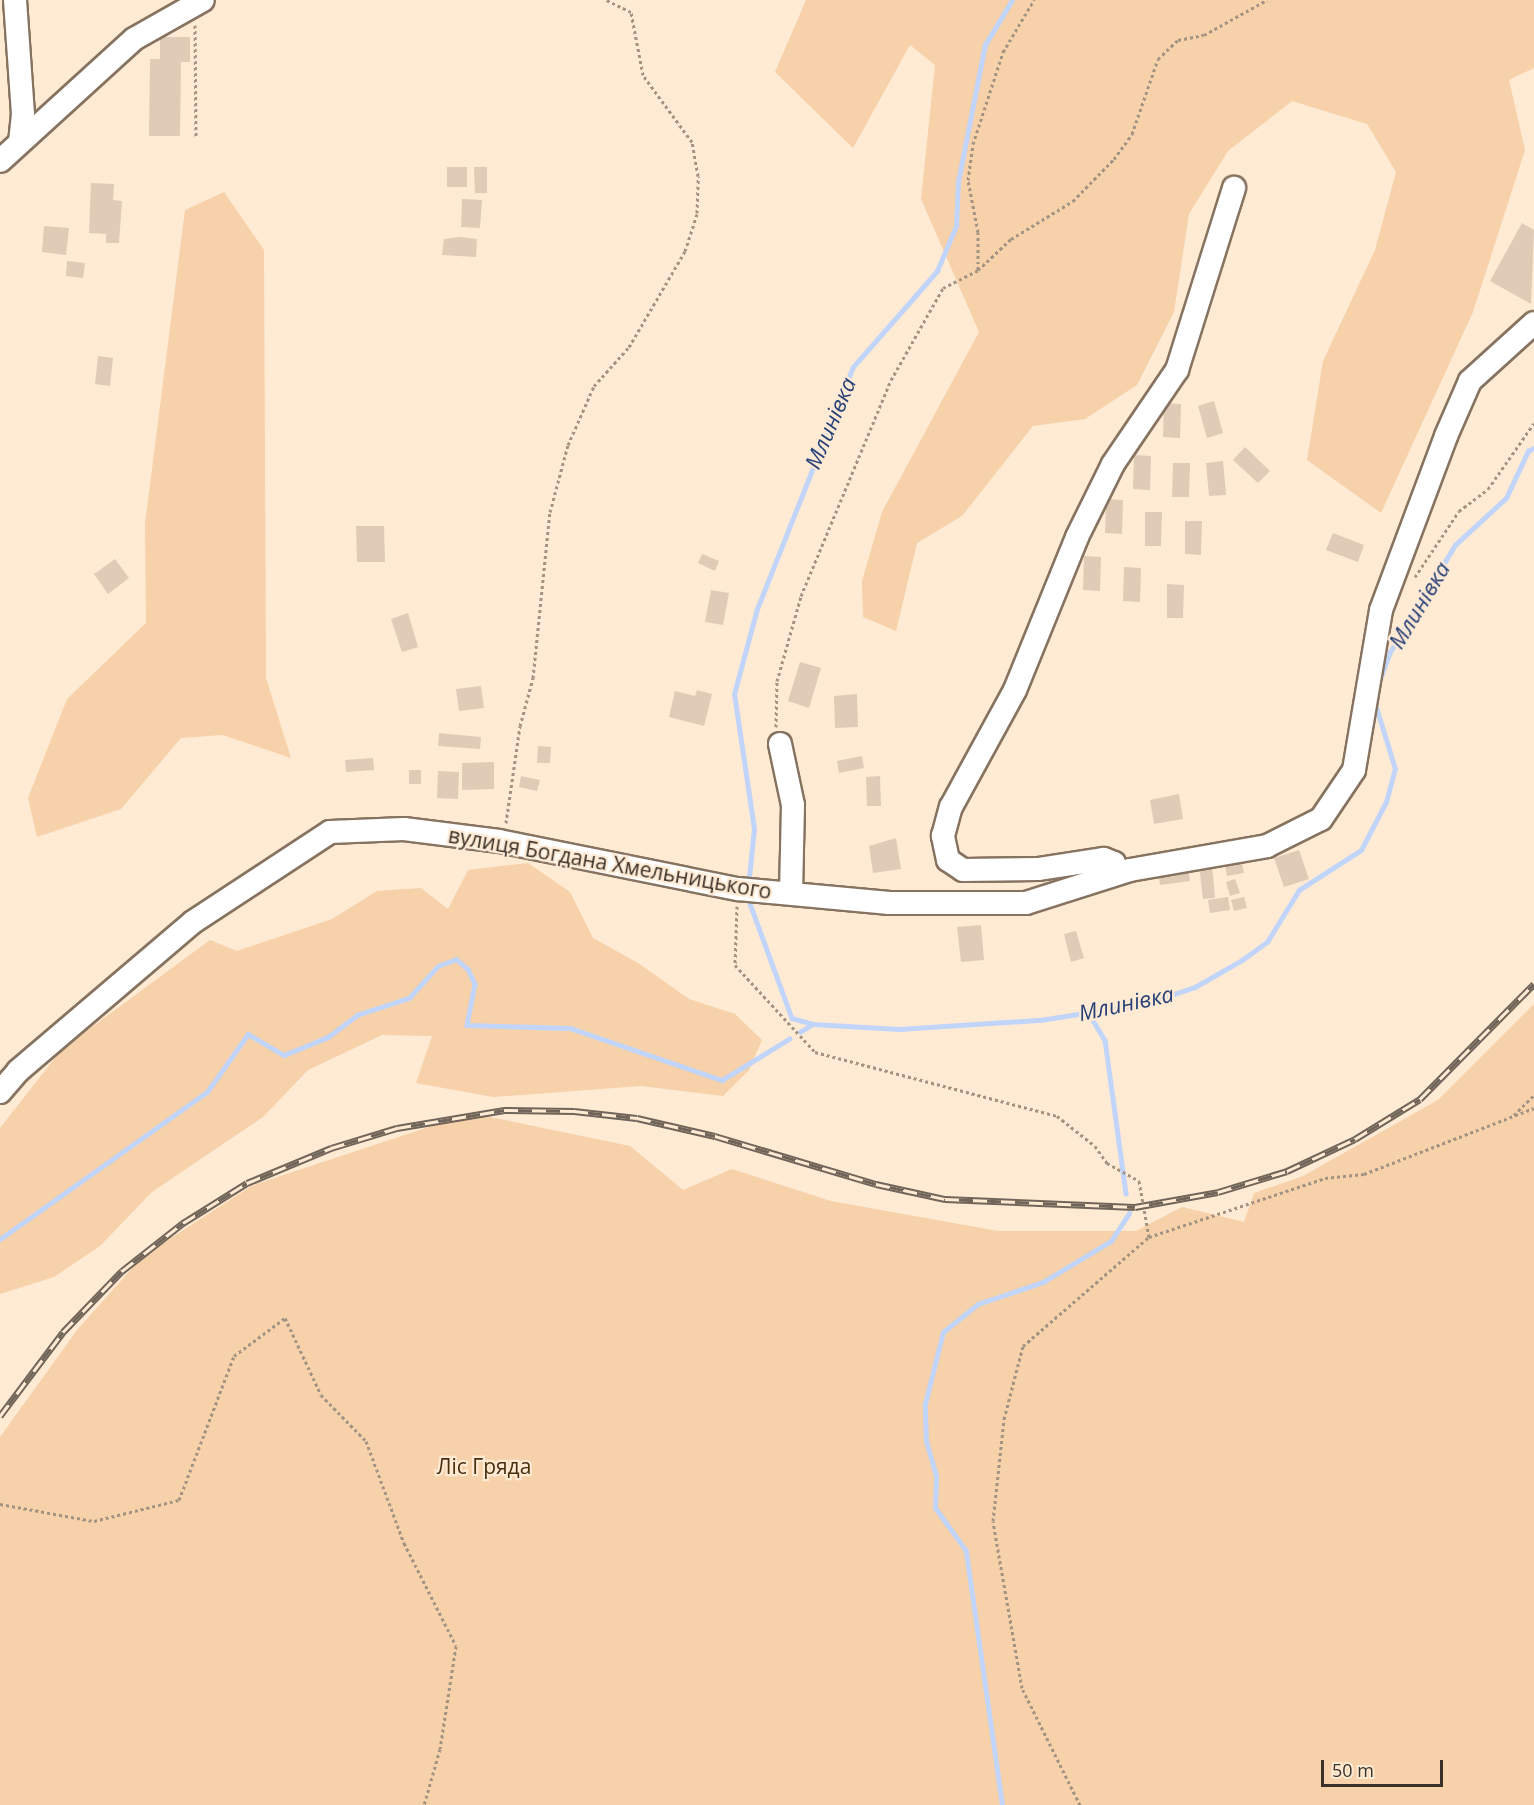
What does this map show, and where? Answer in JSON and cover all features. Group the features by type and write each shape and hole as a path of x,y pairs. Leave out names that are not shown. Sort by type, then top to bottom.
{"street":[{"path":"15,0 23,114 20,142"},
{"path":"0,161 134,39 199,2"},
{"path":"1115,874 1114,863 1104,859 1038,869 963,870 948,860 943,836 951,807 1015,690 1077,537 1113,464 1177,370 1234,188"},
{"name":"вулиця Богдана Хмельницького","path":"0,1092 18,1071 193,922 330,832 404,829 499,842 738,889 889,903 1026,903 1115,874 1267,846 1320,819 1354,770 1381,610 1446,436 1470,381 1534,324"},
{"path":"780,744 793,804 791,893"}],"path":[{"path":"499,842 509,818 520,726 533,678 550,512 568,445 594,386 629,347 674,272 697,213 699,176 692,142 643,75 631,12 606,0"},
{"path":"978,270 978,232 968,180 973,144 1003,52 1034,0"},
{"path":"780,744 774,720 777,681 801,596 891,380 943,288 978,270 1011,239 1073,201 1114,159 1132,134 1158,59 1178,40 1204,35 1267,0"},
{"path":"196,138 199,2"},
{"path":"1413,580 1459,511 1488,489 1534,423"},
{"path":"738,889 735,965 815,1052 1057,1116 1116,1169 1139,1181 1149,1237"},
{"path":"1511,1117 1534,1095"},
{"path":"1080,1805 1022,1688 993,1521 1004,1419 1023,1346 1149,1237 1325,1178 1364,1174 1534,1108"},
{"path":"0,1504 94,1521 179,1500 234,1356 285,1318 321,1395 366,1441 404,1543 456,1646 440,1749 424,1805"}],"green space":[{"path":"806,0 1534,0 1534,68 1509,80 1525,150 1473,312 1381,513 1307,460 1323,361 1375,250 1396,172 1367,124 1292,101 1228,151 1189,214 1174,312 1137,385 1085,419 1033,426 962,516 917,543 896,631 863,617 862,581 882,512 979,332 921,199 935,65 910,45 853,148 775,72"},
{"path":"224,192 264,250 266,678 291,758 223,735 181,738 121,809 37,837 28,798 67,699 146,623 145,524 185,210"},
{"path":"528,863 570,892 593,938 638,963 689,999 735,1014 762,1040 749,1070 723,1096 641,1086 493,1097 416,1083 432,1036 382,1035 308,1070 263,1117 152,1192 100,1246 54,1277 0,1294 0,1128 62,1049 210,940 237,951 332,919 377,891 421,888 448,909 468,870"},
{"name":"Ліс Гряда","path":"1534,1004 1534,1805 0,1805 0,1437 77,1330 143,1256 253,1185 471,1113 630,1146 683,1190 732,1169 831,1201 998,1231 1136,1231 1182,1207 1244,1222 1254,1193 1303,1176 1438,1100"}],"building":[{"path":"160,37 190,37 190,62 181,62 180,136 149,136 150,59 160,59"},
{"path":"447,167 467,167 467,187 447,187"},
{"path":"474,167 487,167 487,193 475,193"},
{"path":"91,183 114,184 113,200 122,201 119,243 106,243 106,234 89,233"},
{"path":"462,199 482,200 480,228 461,227"},
{"path":"1522,223 1534,230 1531,304 1490,281"},
{"path":"44,226 69,228 66,255 42,252"},
{"path":"460,237 477,239 476,257 442,255 444,239"},
{"path":"67,261 85,263 83,278 66,276"},
{"path":"98,356 113,358 110,386 95,384"},
{"path":"1214,401 1223,433 1207,438 1198,406"},
{"path":"1164,403 1181,404 1180,438 1163,437"},
{"path":"1245,447 1270,471 1258,483 1233,460"},
{"path":"1134,455 1151,456 1150,490 1133,489"},
{"path":"1223,461 1226,495 1209,496 1206,463"},
{"path":"1173,463 1190,463 1189,497 1172,497"},
{"path":"1106,499 1123,500 1122,534 1105,533"},
{"path":"1145,512 1162,512 1161,546 1145,546"},
{"path":"1185,521 1202,521 1201,555 1185,554"},
{"path":"356,526 384,526 385,562 357,562"},
{"path":"1333,533 1364,545 1358,562 1326,550"},
{"path":"702,554 719,561 715,571 698,563"},
{"path":"1084,556 1101,557 1100,591 1083,590"},
{"path":"115,559 129,578 108,594 94,574"},
{"path":"1124,567 1141,568 1140,602 1123,601"},
{"path":"1167,584 1184,585 1183,618 1167,618"},
{"path":"711,590 729,593 723,625 705,622"},
{"path":"408,613 418,647 402,652 391,619"},
{"path":"800,662 821,668 809,708 788,701"},
{"path":"481,686 484,708 459,711 456,689"},
{"path":"697,690 712,694 704,726 669,717 675,691 695,696"},
{"path":"857,694 858,727 835,728 834,696"},
{"path":"439,733 481,737 480,749 438,746"},
{"path":"538,746 551,747 550,763 537,763"},
{"path":"862,756 864,768 839,773 837,761"},
{"path":"373,758 374,770 346,772 345,760"},
{"path":"494,762 494,789 462,790 462,763"},
{"path":"409,770 421,770 421,784 409,784"},
{"path":"438,771 459,772 458,799 437,798"},
{"path":"521,776 540,780 537,791 519,787"},
{"path":"880,776 881,806 867,806 866,777"},
{"path":"1179,794 1183,819 1154,824 1150,800"},
{"path":"896,838 901,869 873,873 869,846"},
{"path":"1299,850 1309,879 1284,887 1274,858"},
{"path":"1242,863 1244,873 1227,876 1225,866"},
{"path":"1212,864 1215,898 1203,899 1199,865"},
{"path":"1188,866 1190,881 1160,885 1158,870"},
{"path":"1235,879 1240,893 1230,896 1226,882"},
{"path":"1228,897 1230,910 1210,913 1208,900"},
{"path":"1244,897 1247,908 1234,911 1231,900"},
{"path":"981,925 984,960 961,962 957,927"},
{"path":"1076,931 1084,958 1071,962 1064,934"}],"waterway":[{"name":"Млинівка","path":"749,877 754,829 734,694 757,609 853,367 937,271 956,226 958,182 985,45 1012,0"},
{"name":"Млинівка","path":"1380,679 1390,652 1455,545 1506,498 1528,451 1534,448"},
{"name":"Млинівка","path":"748,898 792,1018 813,1024 899,1029 1040,1020 1148,1003 1195,987 1242,960 1267,942 1299,890 1361,850 1386,802 1395,769 1375,704"},
{"path":"0,1239 207,1092 248,1034 284,1055 328,1037 357,1015 409,998 438,966 456,959 468,969 475,984 467,1025 570,1028 722,1080 789,1039"},
{"path":"1088,1012 1105,1040 1126,1194"},
{"path":"800,1032 813,1024"},
{"path":"1002,1805 966,1551 935,1508 936,1476 926,1442 925,1404 943,1332 978,1304 1043,1282 1111,1241 1129,1213"}],"railway":[{"path":"0,1416 63,1332 122,1271 183,1223 247,1183 331,1148 397,1128 504,1110 574,1111 637,1118 715,1136 876,1184 945,1199 1135,1207 1218,1192 1287,1171 1355,1139 1420,1099 1534,984"}]}
